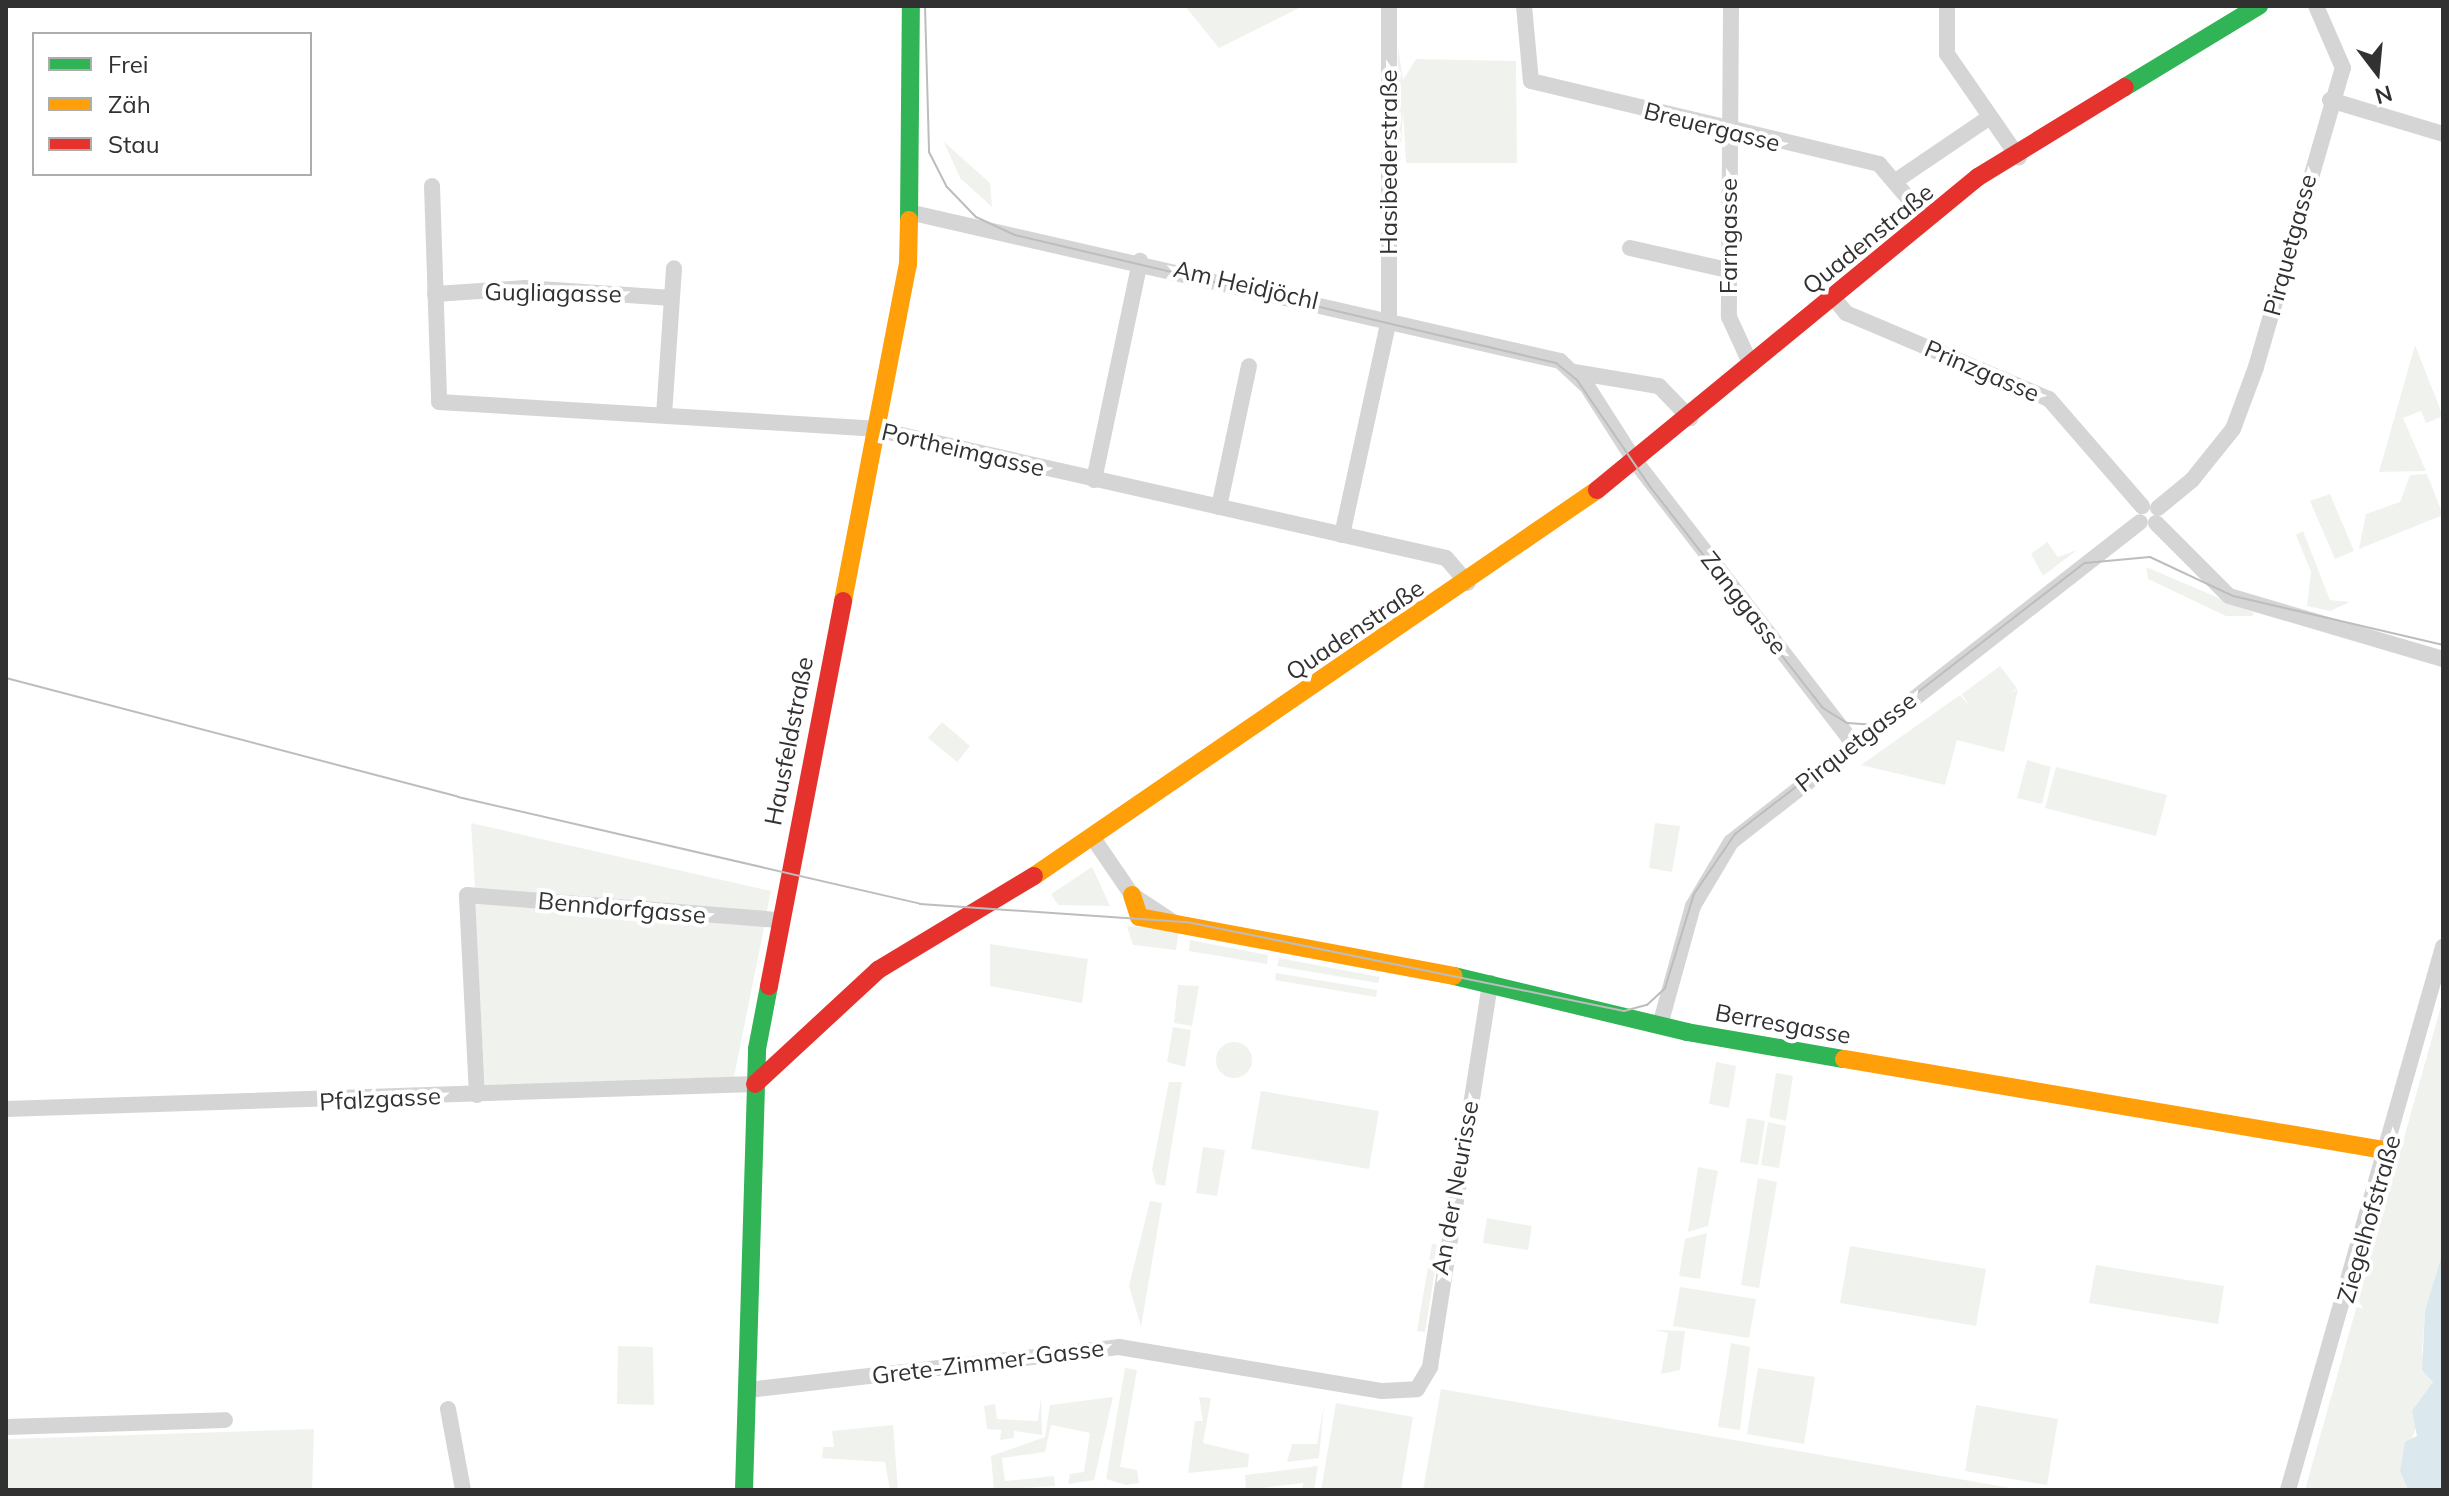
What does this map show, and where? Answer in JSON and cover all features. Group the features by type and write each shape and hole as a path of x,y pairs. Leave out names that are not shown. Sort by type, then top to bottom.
{"street":[{"name":"Hausfeldstraße","path":"744,1490 755,1084 777,920 875,429 913,213 911,6"},
{"name":"Hasibederstraße","path":"1342,535 1389,319 1389,6"},
{"name":"Breuergasse","path":"1524,6 1525,76 1730,131 1879,164 1897,180"},
{"name":"Farngasse","path":"1731,6 1729,317 1751,365"},
{"path":"1947,6 1947,54 2015,160"},
{"name":"Quadenstraße","path":"755,1084 878,970 943,937 1093,838 1468,583 1635,461 1926,219 2003,161 2015,160 2259,6"},
{"name":"Pirquetgasse","path":"1660,1025 1689,917 1715,863 1744,830 2192,480 2233,429 2330,100 2341,50 2316,6"},
{"path":"2330,100 2443,134"},
{"path":"1926,219 1897,180 1990,117"},
{"path":"432,186 435,294"},
{"name":"Am Heidjöchl","path":"913,213 1140,261 1549,357 1574,372 1659,386 1690,418"},
{"path":"1630,248 1728,270"},
{"path":"1094,480 1140,261"},
{"path":"664,415 674,268"},
{"name":"Gugliagasse","path":"435,294 525,288 672,298"},
{"name":"Portheimgasse","path":"435,294 439,402 875,429 1446,558 1468,583"},
{"name":"Prinzgasse","path":"1833,297 1846,313 2049,399 2149,515 2229,596 2443,659"},
{"path":"1219,507 1249,366"},
{"name":"Am Heidjöchl","path":"1574,372 1635,461"},
{"name":"Zanggasse","path":"1635,461 1854,744"},
{"name":"Berresgasse","path":"1093,838 1132,895 1139,917 1490,983 1660,1025 2390,1151"},
{"name":"Benndorfgasse","path":"477,1095 467,895 777,920"},
{"name":"Ziegelhofstraße","path":"2288,1490 2390,1151 2443,947"},
{"name":"An der Neurisse","path":"1417,1389 1430,1367 1490,983"},
{"name":"Pfalzgasse","path":"6,1109 755,1084"},
{"name":"Grete-Zimmer-Gasse","path":"748,1390 1119,1347 1382,1391 1417,1389"},
{"path":"448,1409 463,1490"},
{"path":"6,1427 225,1420"}],"shaded area":[{"path":"1185,6 1222,7 1303,6 1219,48"},
{"path":"1398,47 1403,80 1416,59 1516,61 1517,163 1406,163 1403,110 1396,256"},
{"path":"944,142 990,183 992,207 960,178"},
{"path":"2415,345 2443,416 2426,423 2421,411 2403,418 2426,471 2379,472"},
{"path":"2427,474 2443,515 2359,549 2366,514 2400,502 2410,475"},
{"path":"2330,494 2354,551 2335,559 2310,501"},
{"path":"2303,531 2330,600 2350,602 2330,611 2307,606 2311,572 2296,535"},
{"path":"2047,542 2058,557 2077,550 2043,576 2031,554"},
{"path":"2146,567 2254,613 2252,616 2226,616 2148,579"},
{"path":"2000,666 2017,688 2010,694 2018,689 2004,752 1957,740 1945,785 1861,765 1960,695 1969,705 1962,694"},
{"path":"942,722 970,746 957,762 928,738"},
{"path":"2027,760 2051,767 2042,804 2017,798"},
{"path":"2056,767 2167,795 2156,836 2045,808"},
{"path":"471,823 771,891 766,915 475,889"},
{"path":"1655,823 1680,826 1672,872 1649,868"},
{"path":"1092,867 1110,906 1058,905 1051,894"},
{"path":"474,903 765,923 734,1077 485,1086"},
{"path":"1127,926 1179,930 1176,950 1133,945"},
{"path":"1190,940 1268,955 1267,964 1189,951"},
{"path":"990,944 1088,959 1082,1003 990,986"},
{"path":"1279,958 1380,977 1378,983 1277,966"},
{"path":"1276,973 1377,990 1376,997 1275,980"},
{"path":"1178,985 1199,986 1192,1026 1174,1023"},
{"path":"2443,999 2443,1251 2425,1310 2422,1353 2433,1382 2400,1471 2408,1490 2305,1490"},
{"path":"1173,1027 1191,1030 1185,1067 1167,1062"},
{"path":"1234,1042 1247,1047 1252,1060 1247,1073 1234,1078 1221,1073 1216,1060 1221,1047"},
{"path":"1716,1062 1736,1066 1729,1108 1709,1104"},
{"path":"1776,1073 1793,1076 1786,1121 1769,1117"},
{"path":"1169,1082 1182,1082 1165,1186 1156,1184 1152,1170"},
{"path":"1261,1091 1379,1111 1369,1169 1251,1149"},
{"path":"1747,1118 1765,1121 1758,1165 1740,1162"},
{"path":"1768,1122 1786,1126 1779,1168 1761,1165"},
{"path":"1203,1147 1225,1150 1217,1196 1196,1193"},
{"path":"1698,1167 1718,1171 1708,1226 1688,1232"},
{"path":"1758,1178 1777,1182 1759,1288 1741,1285"},
{"path":"1150,1201 1162,1203 1141,1327 1129,1286"},
{"path":"1487,1218 1532,1226 1528,1250 1483,1243"},
{"path":"1707,1233 1700,1279 1679,1276 1685,1239"},
{"path":"1432,1244 1439,1245 1425,1332 1417,1331"},
{"path":"1850,1246 1986,1269 1976,1326 1840,1303"},
{"path":"2443,1251 2443,1490 2408,1490 2400,1471 2405,1442 2417,1436 2412,1411 2433,1382 2422,1370 2425,1310"},
{"path":"2096,1265 2224,1286 2218,1324 2089,1303"},
{"path":"1680,1287 1756,1299 1749,1338 1673,1326"},
{"path":"1654,1330 1685,1331 1680,1370 1661,1374 1668,1333"},
{"path":"1731,1343 1750,1347 1740,1430 1718,1427"},
{"path":"618,1346 653,1347 654,1405 617,1404"},
{"path":"1125,1368 1137,1370 1120,1467 1137,1470 1139,1483 1126,1485 1106,1479"},
{"path":"1758,1368 1815,1377 1804,1444 1747,1434"},
{"path":"1441,1389 2022,1490 1423,1490"},
{"path":"1041,1396 1042,1435 1014,1431 1014,1438 1000,1440 1001,1430 987,1429 984,1406 995,1404 997,1419 1038,1421"},
{"path":"1113,1397 1094,1480 1068,1484 1070,1474 1084,1472 1090,1433 1051,1425 1045,1452 1002,1458 1005,1481 1054,1476 1055,1486 994,1490 991,1456 1045,1437 1050,1405"},
{"path":"1199,1397 1211,1398 1203,1443 1249,1454 1248,1467 1188,1473 1195,1421 1203,1421"},
{"path":"1336,1403 1413,1417 1401,1490 1321,1490"},
{"path":"1324,1405 1319,1458 1287,1462 1292,1444 1317,1444"},
{"path":"1976,1405 2058,1419 2047,1485 1965,1471"},
{"path":"893,1425 898,1490 890,1490 885,1462 822,1458 823,1447 834,1447 832,1431"},
{"path":"314,1429 312,1490 6,1490 6,1439"},
{"path":"1318,1466 1314,1490 1302,1490 1303,1483 1246,1490 1245,1475"}],"tram line":[{"path":"925,6 929,152 947,187 976,217 1015,235 1556,363 1577,380 1651,488 1823,708 1847,723 1873,725"},
{"path":"6,678 458,797 920,904 1187,922 1624,1011 1647,1005 1665,988 1694,894 1735,834 2085,563 2150,557 2233,596 2443,645"}],"traffic: fast":[{"path":"909,220 911,6"},
{"path":"2125,87 2259,6"},
{"path":"1454,976 1687,1032 1844,1059"},
{"path":"744,1490 757,1049 769,986"}],"traffic: slow":[{"path":"843,601 908,265 909,220"},
{"path":"1034,876 1597,490"},
{"path":"1132,895 1139,917 1454,976"},
{"path":"1844,1059 2390,1151"}],"traffic: jam":[{"path":"1597,490 1978,177 2125,87"},
{"path":"769,986 843,601"},
{"path":"755,1084 878,970 1034,876"}]}
